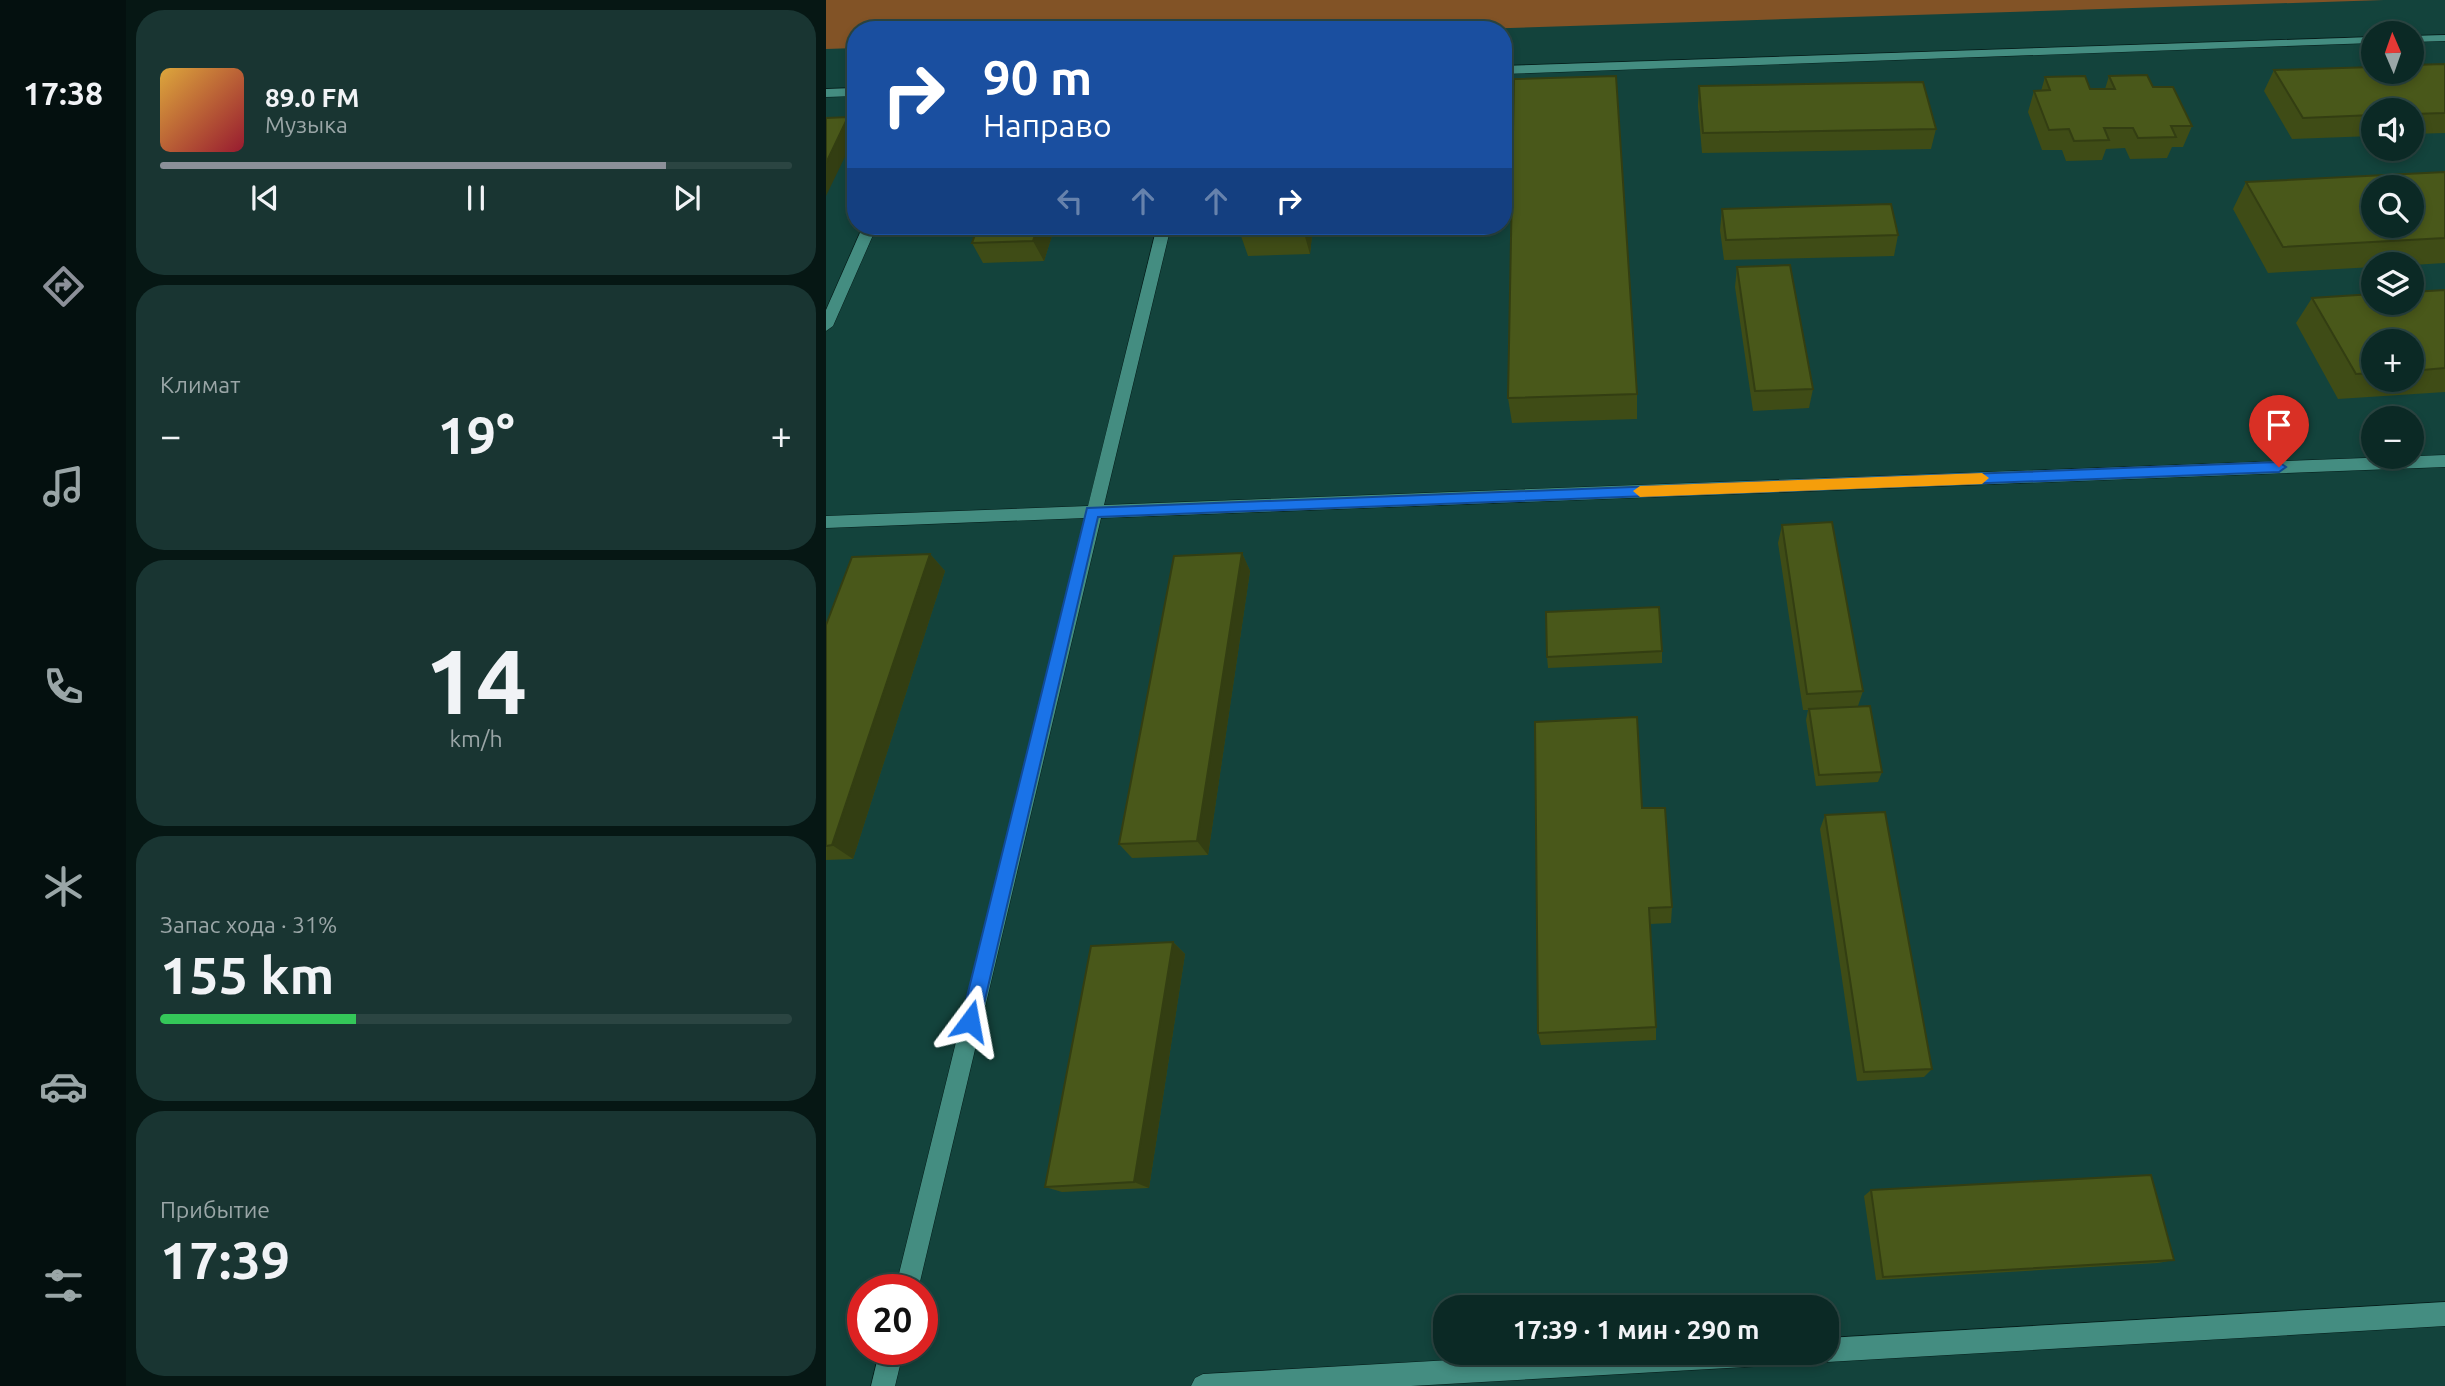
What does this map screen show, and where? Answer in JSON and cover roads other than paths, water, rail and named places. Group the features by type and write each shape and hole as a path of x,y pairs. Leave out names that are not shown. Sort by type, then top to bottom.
{"lane":[{"path":"2424,39 2445,38"},
{"path":"1512,70 2361,40"},
{"path":"826,93 847,92"},
{"path":"826,326 866,235"},
{"path":"910,1274 1092,512 1162,235"},
{"path":"826,522 2445,461"},
{"path":"1839,1349 2445,1314"},
{"path":"883,1386 888,1365"},
{"path":"1203,1386 1570,1365"}]}
